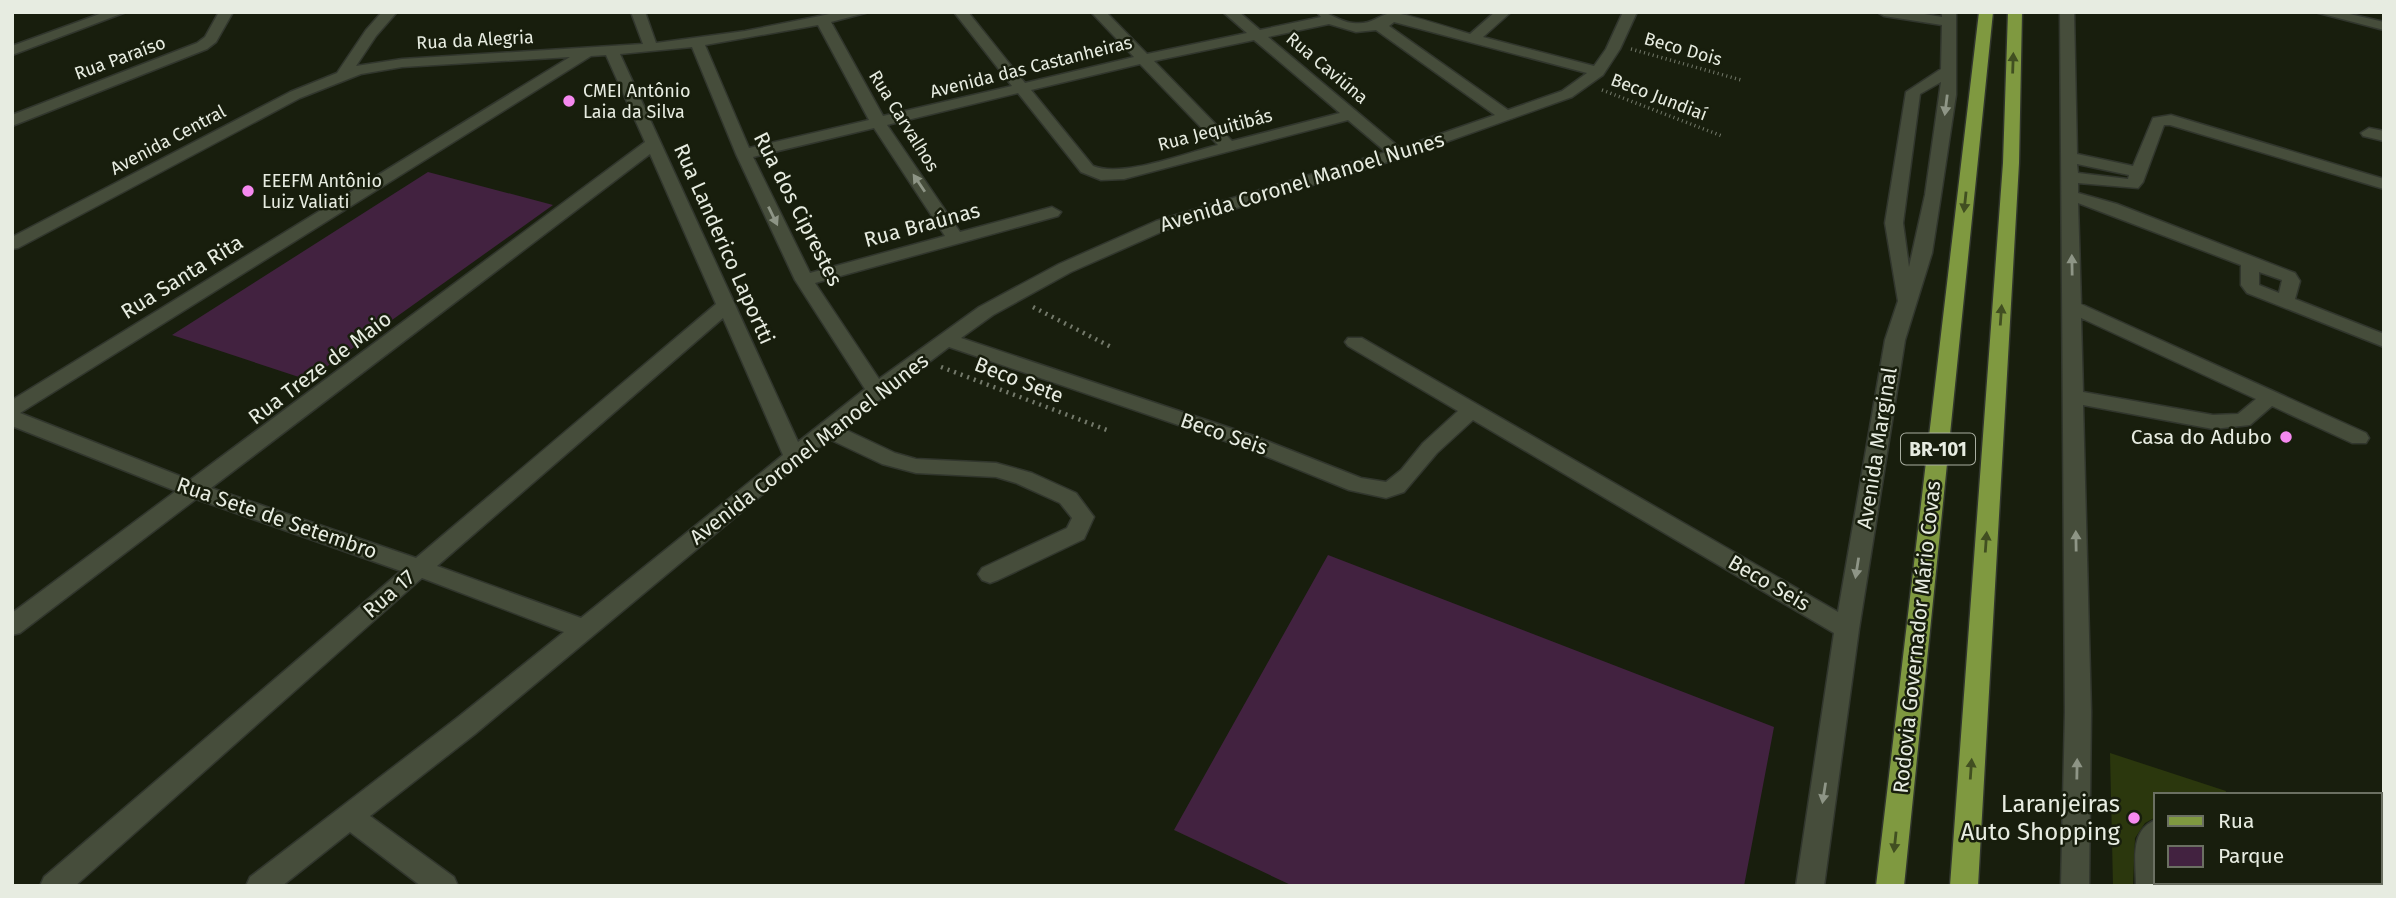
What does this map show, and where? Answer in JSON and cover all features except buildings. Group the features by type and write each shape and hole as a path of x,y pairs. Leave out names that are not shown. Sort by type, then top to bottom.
{"main road":[{"name":"Rodovia Governador Mário Covas","path":"1890,886 1986,12"},
{"name":"BR-101","path":"1964,886 2011,163 2015,12"}],"street":[{"path":"12,44 96,12"},
{"name":"Rua Paraíso","path":"12,121 202,47 212,40 226,12"},
{"path":"342,75 371,33 390,12"},
{"path":"638,12 651,48"},
{"name":"Rua da Alegria","path":"342,75 383,65 651,48 745,35 862,12"},
{"path":"961,12 1024,88"},
{"path":"1098,12 1228,146"},
{"name":"Rua Caviúna","path":"1230,12 1398,154"},
{"path":"1475,37 1504,12"},
{"path":"1884,12 1949,17"},
{"path":"2067,12 2078,712 2075,886"},
{"path":"2322,12 2384,26"},
{"path":"12,51 116,13"},
{"name":"Avenida Coronel Manoel Nunes","path":"260,886 466,726 876,390 986,311 1065,268 1162,225 1398,154 1567,94 1586,84 1618,45 1623,14"},
{"path":"1326,16 1358,27 1388,18 1475,37 1598,72"},
{"name":"Avenida das Castanheiras","path":"744,155 1143,59 1257,35 1326,16"},
{"name":"Avenida Marginal","path":"1810,886 1847,629 1895,340 1923,253 1948,95 1949,17"},
{"path":"1388,18 1507,117"},
{"name":"Rua Carvalhos","path":"822,21 879,124 957,240"},
{"name":"Rua dos Ciprestes","path":"696,40 744,155 804,280 876,390"},
{"name":"Rua Landerico Laportti","path":"611,50 794,458"},
{"name":"Rua Santa Rita","path":"12,409 590,51"},
{"path":"1906,304 1894,223 1913,92 1948,71"},
{"name":"Avenida Central","path":"12,244 295,95 342,75"},
{"name":"Rua Jequitibás","path":"1024,88 1087,169 1101,175 1124,174 1353,114"},
{"path":"2071,177 2139,172 2158,121 2171,120 2384,184"},
{"name":"Rua Treze de Maio","path":"12,626 195,491 654,143"},
{"path":"2071,177 2111,208 2289,277 2291,281 2285,302"},
{"name":"Rua Braúnas","path":"804,280 1052,212"},
{"path":"2250,261 2250,285 2262,293 2384,341"},
{"name":"Rua 17","path":"54,886 419,568 727,305"},
{"path":"2073,307 2359,438"},
{"name":"Beco Seis","path":"948,340 1250,442 1357,485 1374,489 1396,487 1430,448 1473,409"},
{"name":"Beco Seis","path":"1355,342 1847,629"},
{"path":"2074,397 2213,422 2243,420 2270,397"},
{"name":"Rua Sete de Setembro","path":"12,418 195,491 419,568 583,629"},
{"path":"828,430 889,459 916,466 996,470 1024,478 1068,498 1083,517 1076,533 990,574"},
{"path":"350,817 444,886"},
{"path":"2150,886 2150,838 2154,834"}],"path":[{"name":"Beco Dois","path":"1618,45 1741,80"},
{"name":"Beco Jundiaí","path":"1586,84 1722,136"},
{"path":"1013,296 1113,348"},
{"name":"Beco Sete","path":"920,359 1107,430"}],"green space":[{"path":"428,172 553,205 308,380 172,335"},
{"path":"1328,555 1774,727 1744,886 1293,886 1174,830"}],"place":[{"name":"CMEI Antônio Laia da Silva","path":"569,101"},
{"name":"EEEFM Antônio Luiz Valiati","path":"248,191"},
{"name":"Casa do Adubo","path":"2286,437"},
{"name":"Laranjeiras Auto Shopping","path":"2134,818"}]}
